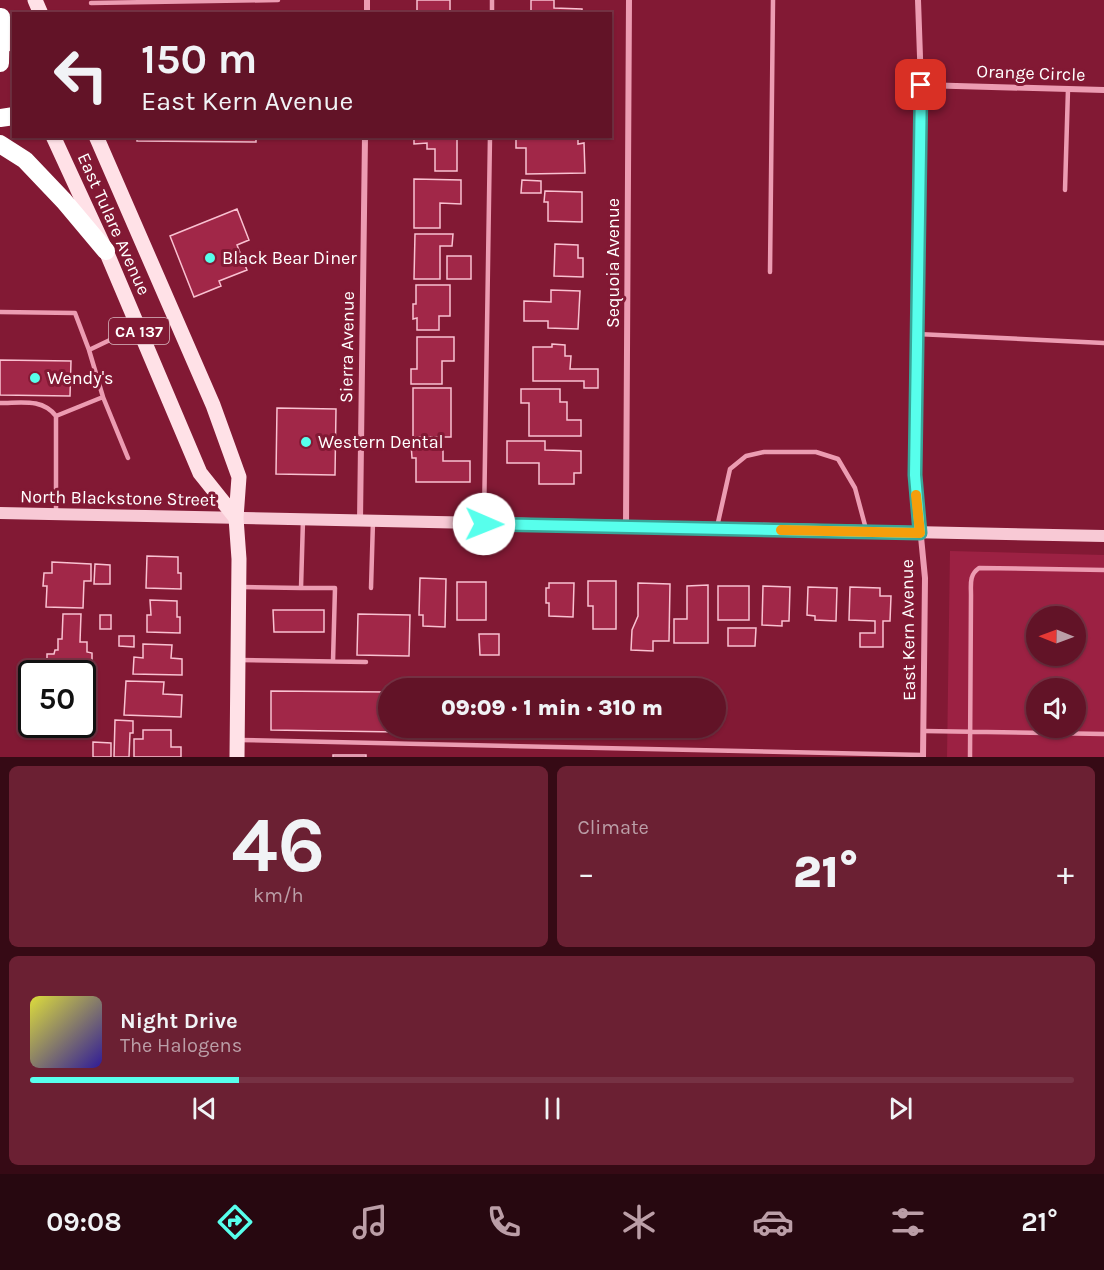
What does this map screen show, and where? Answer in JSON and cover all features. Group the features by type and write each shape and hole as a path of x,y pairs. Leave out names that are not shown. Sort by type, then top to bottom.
{"highway":[{"path":"0,63 1,16"},
{"path":"0,144 25,160 64,201 105,251"}],"main road":[{"path":"1,16 12,41"},
{"name":"East Tulare Avenue","path":"54,138 200,473 236,518"},
{"name":"East Tulare Avenue","path":"97,138 228,444 239,477 236,518 240,587 237,757"},
{"name":"North Blackstone Street","path":"0,513 1104,536"}],"street":[{"name":"Sequoia Avenue","path":"626,527 629,0"},
{"name":"East Kern Avenue","path":"918,0 921,85 915,475 925,578 923,756"},
{"name":"Orange Circle","path":"921,85 1104,90"},
{"name":"Sierra Avenue","path":"365,138 366,521"}],"lane":[{"path":"92,3 278,0"},
{"path":"770,272 773,0"},
{"path":"1065,190 1068,89"},
{"path":"484,524 490,138"},
{"path":"0,312 75,313 103,397 128,458"},
{"path":"89,350 138,327"},
{"path":"917,334 1104,344"},
{"path":"56,416 103,397"},
{"path":"0,403 37,403 49,407 56,416 56,515"},
{"path":"716,528 729,469 746,456 764,452 816,452 838,459 855,488 867,532"},
{"path":"301,588 303,519"},
{"path":"366,521 371,588"},
{"path":"970,757 971,577 974,572 979,568 1104,570"},
{"path":"240,587 335,588 333,662"},
{"path":"239,660 366,662"},
{"path":"924,731 1104,734"},
{"path":"237,740 923,756"}],"shaded area":[{"path":"950,551 1104,555 1104,757 947,757"}],"building":[{"path":"417,0 450,0 450,12 417,12"},
{"path":"531,0 554,0 554,8 582,9 582,12 531,12"},
{"path":"137,138 256,138 256,142 137,141"},
{"path":"414,138 457,138 457,171 435,171 435,149 427,149 427,143 414,144"},
{"path":"516,138 578,138 578,144 584,143 585,173 526,174 526,148 516,148"},
{"path":"414,179 461,180 461,204 440,203 440,228 414,228"},
{"path":"522,180 541,181 541,193 521,193"},
{"path":"545,191 582,192 582,222 548,221 548,202 544,202"},
{"name":"Black Bear Diner","path":"237,209 249,240 237,245 247,270 219,281 221,286 194,297 170,236"},
{"path":"415,234 453,234 452,246 440,246 440,279 414,279"},
{"path":"555,244 578,245 578,258 583,258 583,277 554,276"},
{"path":"447,256 471,256 471,279 447,279"},
{"path":"416,285 450,285 450,316 439,316 439,330 417,330 417,318 413,319"},
{"path":"551,290 580,291 578,329 548,328 548,321 524,321 524,301 551,302"},
{"path":"417,337 454,337 454,361 442,361 442,384 411,384 411,369 417,369"},
{"path":"552,344 565,345 565,356 571,356 570,369 598,369 598,388 584,388 584,381 533,381 533,347 552,347"},
{"name":"Wendy's","path":"0,360 71,361 70,396 0,395"},
{"path":"413,388 451,388 451,437 413,437"},
{"path":"521,389 560,389 560,402 567,402 567,420 581,420 581,436 529,436 529,403 521,403"},
{"name":"Western Dental","path":"277,408 336,409 335,475 276,474"},
{"path":"507,441 545,441 545,450 581,451 581,473 574,473 574,484 539,484 539,463 507,463"},
{"path":"443,442 443,461 470,461 470,482 416,482 416,458 412,458 411,443"},
{"path":"147,556 178,557 181,589 146,588"},
{"path":"52,562 91,564 91,581 84,581 83,608 46,607 47,586 43,586 44,573 52,573"},
{"path":"95,564 110,565 110,584 94,584"},
{"path":"420,578 446,579 445,627 423,626 423,615 419,615"},
{"path":"588,581 616,581 616,629 593,629 593,606 588,606"},
{"path":"457,582 486,582 486,620 457,620"},
{"path":"549,583 574,583 573,617 549,616 546,588 549,588"},
{"path":"638,583 670,584 669,641 653,641 653,651 631,650 632,630 638,616"},
{"path":"708,585 708,643 674,643 674,619 687,619 687,586"},
{"path":"718,586 749,586 749,620 718,620"},
{"path":"763,586 790,587 789,621 782,621 782,626 762,625"},
{"path":"808,587 837,588 836,621 815,620 815,616 807,615"},
{"path":"850,587 880,588 880,596 891,596 890,621 883,621 883,647 860,647 860,633 875,633 875,621 849,620"},
{"path":"150,600 177,601 180,633 147,632 147,615 151,615"},
{"path":"273,610 324,610 324,632 274,632"},
{"path":"63,614 81,614 80,642 87,642 87,652 92,653 92,660 47,660 47,654 54,654 55,650 58,650 58,639 62,639"},
{"path":"358,614 410,615 409,656 357,655"},
{"path":"100,615 111,615 111,629 100,629"},
{"path":"728,628 756,628 755,646 728,646"},
{"path":"479,634 499,634 499,655 480,655"},
{"path":"119,636 134,636 134,647 119,646"},
{"path":"143,644 172,645 171,658 182,659 182,675 133,674 134,657 143,658"},
{"path":"126,681 164,682 163,694 182,695 181,717 124,715"},
{"path":"271,691 378,692 378,732 271,730"},
{"path":"115,720 133,721 129,757 114,757"},
{"path":"143,730 171,730 171,747 181,747 181,757 134,757 134,739 143,739"},
{"path":"93,742 111,743 111,757 93,757"},
{"path":"333,755 366,755 366,757 333,757"}],"slow traffic":[{"path":"781,530 920,533 916,495"}],"place":[{"name":"Black Bear Diner","path":"210,258"},
{"name":"Wendy's","path":"35,378"},
{"name":"Western Dental","path":"306,442"}],"route":[{"path":"484,524 920,533 915,475 921,85"}]}
